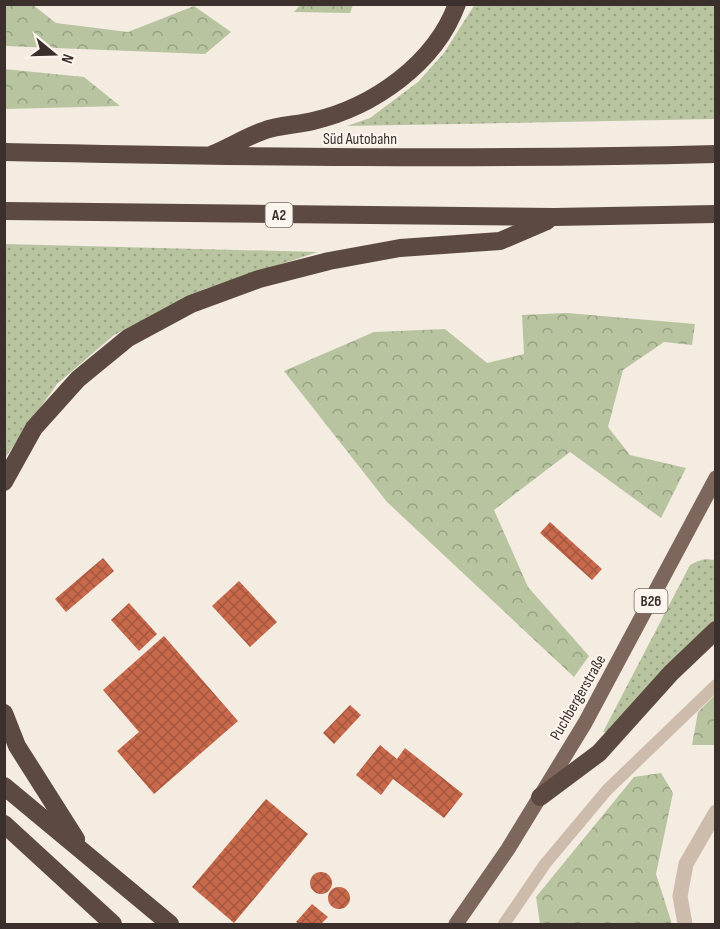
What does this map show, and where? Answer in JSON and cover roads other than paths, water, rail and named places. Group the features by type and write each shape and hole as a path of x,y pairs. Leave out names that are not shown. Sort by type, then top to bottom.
{"highway":[{"path":"208,157 265,130 315,121 384,91 413,67 437,41 457,4"},
{"name":"Süd Autobahn","path":"4,152 208,157 576,157 716,154"},
{"name":"A2","path":"4,211 554,217 716,214"},
{"path":"4,482 34,428 78,380 128,338 191,304 259,279 329,261 400,248 501,241 554,217"},
{"path":"540,797 599,753 671,673 716,630"},
{"path":"4,713 17,746 86,856"},
{"path":"4,786 170,924"},
{"path":"4,824 113,924"}],"main road":[{"name":"Puchbergerstraße","path":"456,924 540,797 596,702 716,478"}],"street":[{"path":"685,924 680,896 686,864 716,812"}],"lane":[{"path":"504,924 545,864 607,790 716,685"}]}
